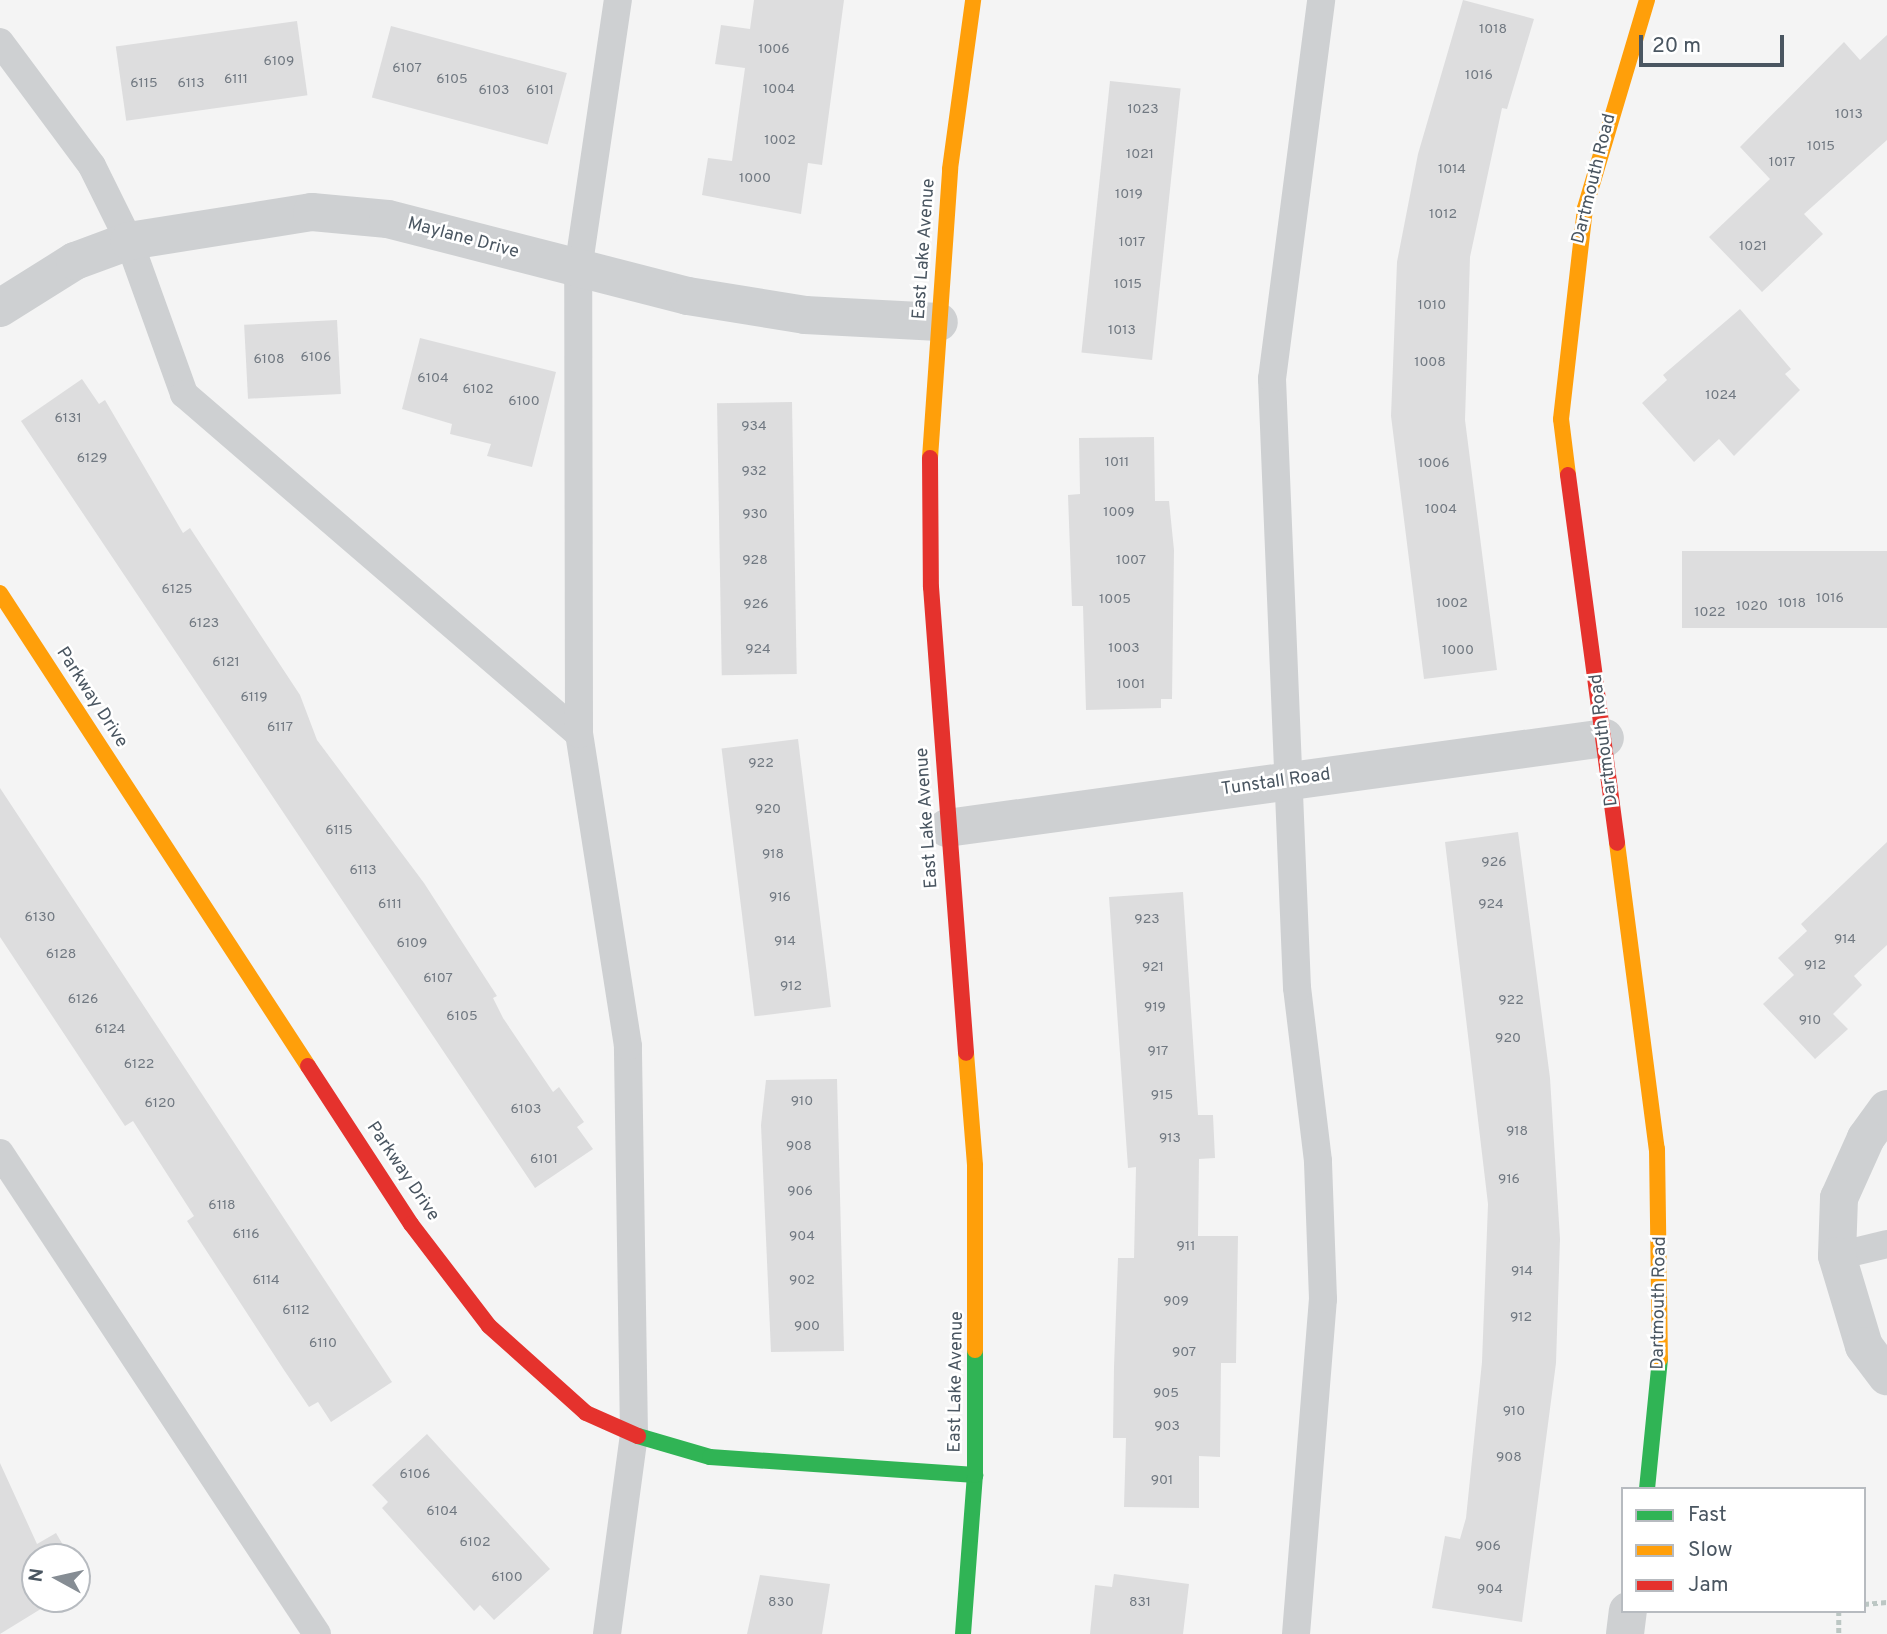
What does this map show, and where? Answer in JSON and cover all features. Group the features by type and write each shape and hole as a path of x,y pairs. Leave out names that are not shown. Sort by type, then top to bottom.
{"street":[{"name":"East Lake Avenue","path":"963,1634 975,1475 975,1166 947,828 931,587 930,452 950,169 973,0"},
{"name":"Dartmouth Road","path":"1647,0 1585,208 1564,355 1565,477 1605,738 1657,1149 1663,1323 1647,1487"},
{"name":"Maylane Drive","path":"0,308 75,261 129,241 312,212 388,219 578,270 805,315 939,322"},
{"name":"Parkway Drive","path":"0,593 411,1224 489,1326 545,1380 586,1413 634,1435 710,1457 975,1475"},
{"name":"Tunstall Road","path":"947,828 1605,738"},
{"path":"1887,1109 1866,1138 1839,1198 1837,1256 1864,1346 1887,1376"},
{"path":"1625,1634 1628,1613"}],"lane":[{"path":"607,1634 634,1435 628,1046 579,734 578,270 618,0"},
{"path":"1296,1634 1323,1299 1318,1161 1297,988 1293,781 1272,379 1321,0"},
{"path":"0,41 92,166 129,241 184,394 579,734"},
{"path":"0,1153 317,1634"},
{"path":"1837,1256 1887,1244"}],"path":[{"path":"1866,1604 1887,1602"},
{"path":"1839,1613 1839,1634"}],"building":[{"path":"754,0 844,0 822,165 808,163 801,214 702,195 708,158 732,161 745,68 715,64 721,25 750,29"},
{"path":"1463,0 1534,19 1507,109 1502,108 1470,257 1465,420 1497,670 1424,679 1391,416 1397,262 1418,154"},
{"path":"297,21 307,95 126,121 116,46"},
{"path":"391,26 567,73 548,145 372,97"},
{"path":"1887,35 1887,140 1804,214 1823,234 1762,292 1709,237 1770,179 1740,147 1844,42 1860,60"},
{"path":"1110,81 1181,88 1152,360 1081,353"},
{"path":"1740,309 1791,369 1785,374 1800,390 1734,456 1719,439 1694,462 1642,403 1667,380 1663,375"},
{"path":"337,320 341,394 248,399 244,325"},
{"path":"420,338 556,372 532,467 487,456 491,444 450,434 452,424 402,409"},
{"path":"82,379 99,404 105,400 183,533 190,528 300,695 317,740 424,883 497,996 493,998 503,1018 553,1092 559,1087 584,1122 577,1127 593,1149 535,1188 21,421"},
{"path":"792,402 797,674 722,675 717,403"},
{"path":"1154,437 1155,501 1169,501 1174,550 1172,699 1161,699 1161,708 1086,710 1083,606 1072,606 1068,495 1080,494 1079,438"},
{"path":"1682,551 1887,551 1887,628 1682,628"},
{"path":"798,739 831,1007 754,1016 722,748"},
{"path":"0,788 392,1382 331,1422 318,1402 309,1407 187,1221 194,1216 133,1121 125,1126 0,937"},
{"path":"1518,832 1550,1078 1560,1239 1556,1363 1522,1622 1432,1608 1445,1536 1460,1539 1466,1518 1482,1362 1488,1204 1445,842"},
{"path":"1887,842 1887,945 1854,976 1862,985 1833,1014 1848,1029 1815,1059 1763,1004 1794,975 1778,958 1807,931 1801,924"},
{"path":"1183,892 1198,1115 1213,1115 1215,1158 1199,1159 1198,1236 1238,1236 1236,1363 1221,1363 1220,1457 1199,1456 1199,1508 1124,1507 1126,1438 1113,1438 1114,1367 1118,1258 1134,1258 1136,1167 1128,1168 1109,897"},
{"path":"837,1079 844,1351 771,1352 761,1125 766,1080"},
{"path":"427,1434 550,1569 494,1620 480,1605 474,1611 382,1508 388,1502 372,1485"},
{"path":"0,1463 37,1543 21,1543 21,1613 34,1613 0,1634"},
{"path":"56,1533 62,1543 39,1543"},
{"path":"1114,1574 1189,1584 1183,1634 1090,1634 1095,1585 1112,1587"},
{"path":"760,1575 830,1584 822,1634 747,1634"}],"traffic: fast":[{"path":"963,1634 975,1475 975,1350"},
{"path":"1647,1487 1660,1359"},
{"path":"638,1436 710,1457 975,1475"}],"traffic: slow":[{"path":"930,458 950,169 973,0"},
{"path":"1568,475 1561,419 1585,208 1647,0"},
{"path":"0,593 308,1066"},
{"path":"1617,843 1657,1149 1660,1359"},
{"path":"966,1053 975,1166 975,1350"}],"traffic: jam":[{"path":"930,458 931,587 966,1053"},
{"path":"1568,475 1617,843"},
{"path":"308,1066 411,1224 489,1326 586,1413 638,1436"}]}
